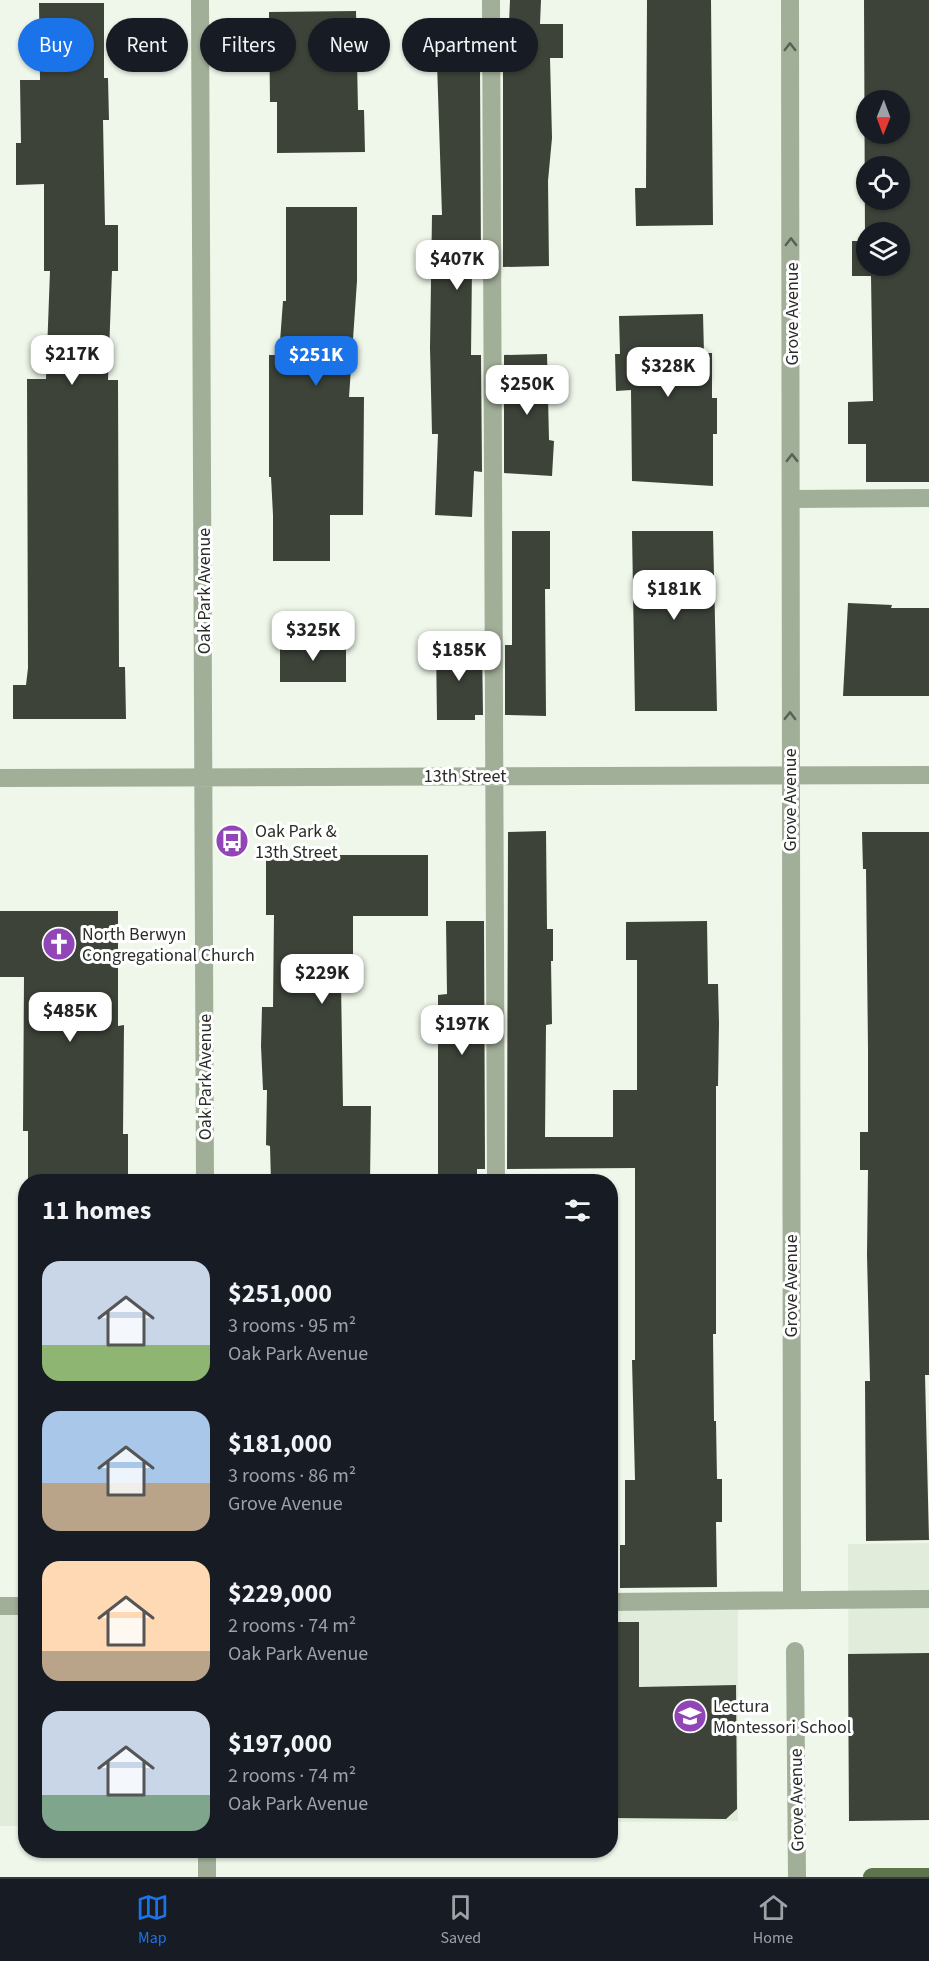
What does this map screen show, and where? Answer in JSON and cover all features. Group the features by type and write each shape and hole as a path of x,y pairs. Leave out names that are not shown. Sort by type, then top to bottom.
{"main road":[{"path":"872,1877 929,1877"}],"street":[{"name":"Oak Park Avenue","path":"200,0 206,1174"},
{"path":"491,0 496,1174"},
{"name":"Grove Avenue","path":"790,0 793,499 789,775 792,1599"},
{"path":"793,499 929,498"},
{"name":"13th Street","path":"0,778 929,775"},
{"path":"618,1602 929,1599"},
{"path":"0,1606 18,1606"},
{"name":"Grove Avenue","path":"795,1651 797,1877"},
{"path":"207,1858 207,1877"}],"shaded area":[{"path":"929,1543 929,1820 849,1821 848,1544"},
{"name":"Lectura Montessori School","path":"738,1610 738,1821 618,1822 618,1611"},
{"path":"0,1615 18,1615 18,1826 0,1826"}],"building":[{"path":"510,0 541,0 540,24 563,24 563,58 550,58 552,138 548,181 549,266 503,267 503,72 538,72 538,18 509,18"},
{"path":"647,0 711,0 713,225 636,226 635,188 646,188"},
{"path":"864,0 929,0 929,482 866,482 866,444 848,444 848,402 873,401 871,276 910,276 910,222 865,222 865,210 910,210 910,156 865,156 865,144 910,144 910,90 864,90"},
{"path":"39,3 104,3 104,78 108,78 109,120 103,120 105,225 118,225 118,271 112,271 108,380 118,380 119,667 125,667 126,719 13,719 13,685 26,685 28,668 27,379 46,379 50,271 44,271 44,184 16,185 16,143 21,143 20,80 40,80 40,72 94,72 94,18 39,18"},
{"path":"356,11 356,18 308,18 308,72 357,72 358,110 364,110 365,152 277,153 277,102 270,102 270,72 296,72 296,18 269,18 269,12"},
{"path":"437,72 480,72 481,267 472,267 471,355 481,355 482,472 474,471 472,517 435,515 438,434 432,434 430,348 432,215 442,215"},
{"path":"286,207 357,207 357,281 349,397 364,397 363,515 330,515 330,561 273,561 273,515 271,477 269,477 269,355 279,355 283,301 286,301"},
{"path":"852,241 856,241 856,276 852,276"},
{"path":"703,314 704,353 712,353 712,398 717,398 717,434 713,434 713,486 632,481 631,390 616,391 615,354 620,354 619,316"},
{"path":"547,354 549,440 554,441 552,476 504,473 504,355"},
{"path":"512,531 550,531 550,589 545,589 546,716 505,715 505,645 512,645"},
{"path":"632,531 713,531 717,711 635,711"},
{"path":"848,603 892,605 891,608 929,608 929,696 843,696"},
{"path":"280,643 346,643 346,682 280,682"},
{"path":"436,645 482,645 483,715 475,715 475,720 437,720"},
{"path":"546,831 547,929 553,929 553,961 551,961 552,1024 546,1025 545,1137 613,1137 613,1090 637,1090 637,960 626,960 626,922 707,921 708,984 718,984 719,1023 718,1086 716,1086 716,1334 713,1334 717,1479 722,1479 722,1522 716,1522 717,1587 620,1588 620,1545 625,1545 625,1480 635,1480 632,1360 635,1360 635,1168 507,1169 508,832"},
{"path":"862,832 929,832 929,1375 925,1375 929,1540 866,1541 865,1381 870,1381 867,1255 868,1170 860,1170 860,1132 868,1132 866,869 863,869"},
{"path":"266,855 428,855 428,916 353,916 353,983 341,983 343,1106 371,1106 370,1174 271,1174 270,1146 266,1145 267,1090 263,1090 261,1046 262,1007 273,1007 274,915 266,915"},
{"path":"0,911 118,911 118,1026 124,1025 123,1134 128,1134 128,1174 28,1174 28,1131 23,1131 24,977 0,977"},
{"path":"446,921 484,921 485,1169 477,1169 477,1174 438,1174 438,995 447,994"},
{"name":"Lectura Montessori School","path":"618,1622 639,1622 639,1687 736,1685 737,1809 726,1819 618,1818"},
{"path":"929,1653 929,1820 849,1821 848,1654"}],"place":[{"name":"Oak Park & 13th Street","path":"232,841"},
{"name":"North Berwyn Congregational Church","path":"59,944"},
{"name":"Lectura Montessori School","path":"690,1716"}]}
